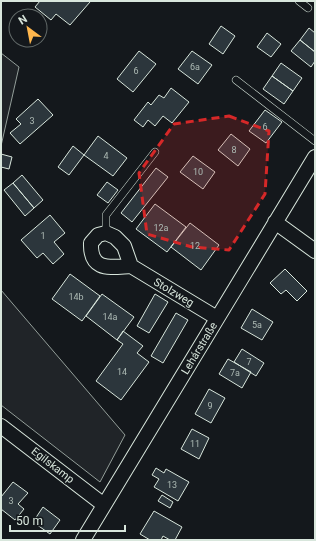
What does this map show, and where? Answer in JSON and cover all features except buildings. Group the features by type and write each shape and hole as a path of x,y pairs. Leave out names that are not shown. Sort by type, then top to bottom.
{"street":[{"name":"Lehárstraße","path":"83,540 315,157"},
{"path":"275,222 315,251"},
{"path":"106,234 115,237 124,246 131,266 100,266 94,261 90,254 91,243 98,235 106,234"},
{"name":"Stolzweg","path":"131,266 217,318"},
{"name":"Egilskamp","path":"1,426 104,505"}],"lane":[{"path":"299,1 308,8"},
{"path":"236,80 315,141"},
{"path":"106,234 106,215 155,152"}],"highlighted area":[{"path":"229,116 269,131 265,194 229,250 192,247 147,234 139,173 174,124"}],"shaded area":[{"path":"1,53 19,67 1,146"},
{"path":"1,290 125,435 100,482 1,405"}]}
